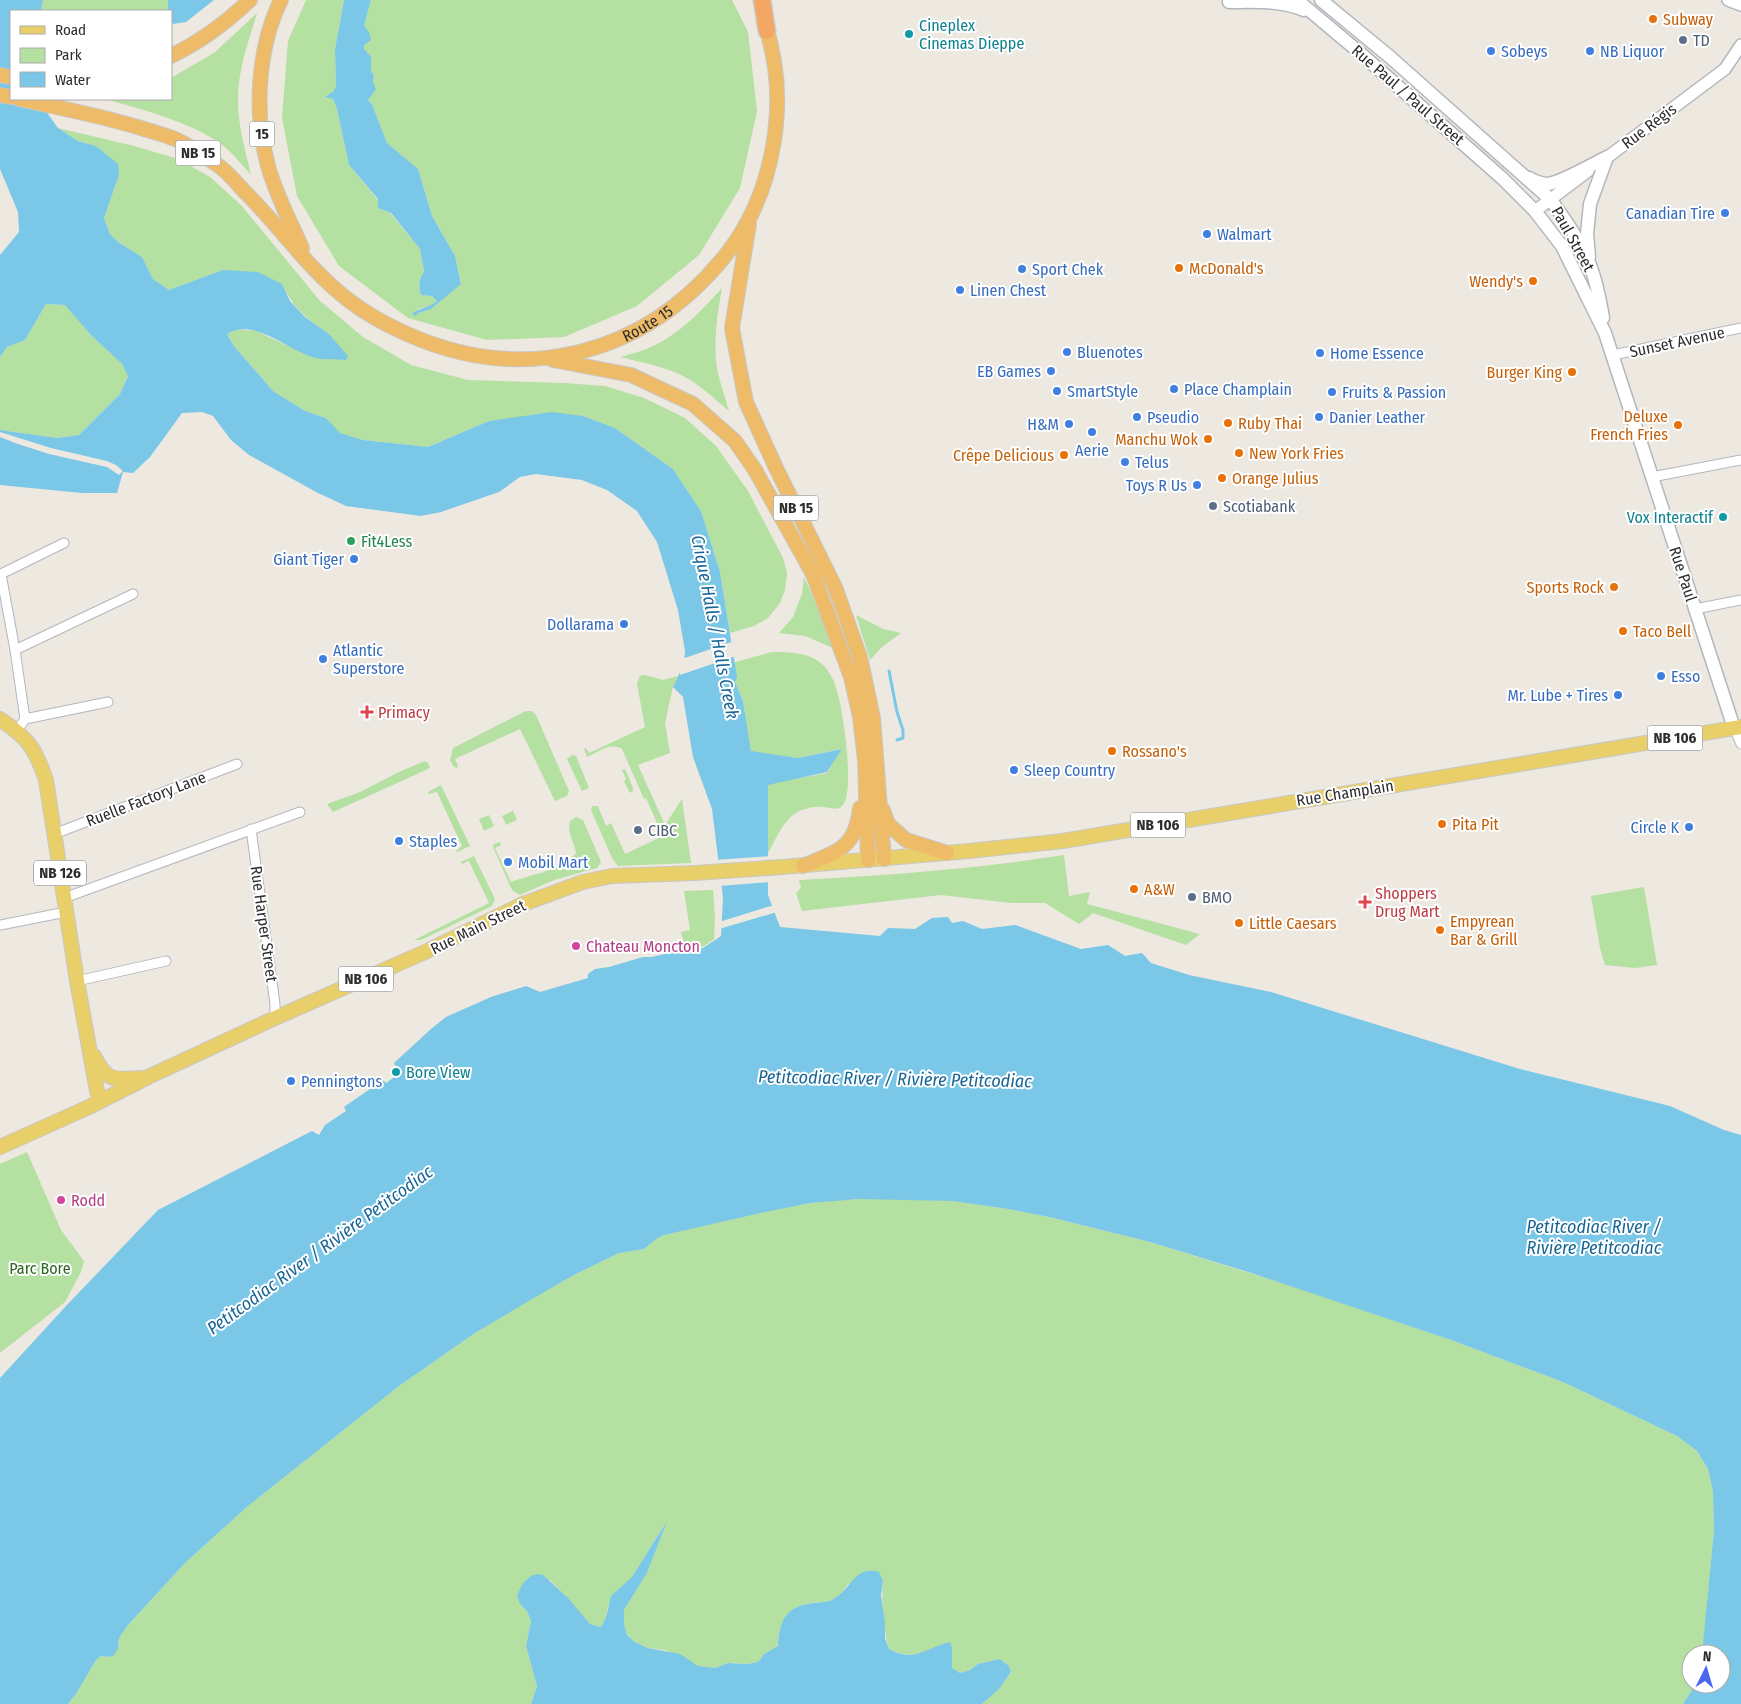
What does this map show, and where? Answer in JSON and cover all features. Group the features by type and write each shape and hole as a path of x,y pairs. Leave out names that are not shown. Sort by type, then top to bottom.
{"highway":[{"path":"172,56 188,48 235,14 250,0"},
{"name":"15","path":"281,0 268,36 262,68 260,100 262,133 268,165 278,197 308,262"},
{"path":"756,0 767,31"},
{"name":"Route 15","path":"308,262 350,302 369,315 426,343 454,352 513,360 543,358 580,352 616,341 649,324 680,303 708,278 731,248 750,216 764,181 773,144 777,106 775,68 762,0"},
{"name":"NB 15","path":"23,100 125,123 175,139 220,166 308,262"},
{"name":"NB 15","path":"750,216 732,328 746,402 776,468 835,587 860,657 873,718 884,858"},
{"name":"NB 15","path":"543,358 631,375 693,404 735,442 755,470 813,574 851,677 860,717 865,760 868,860"},
{"path":"803,866 841,850 853,836 858,823 865,760"},
{"path":"879,799 888,824 906,840 947,853"}],"main road":[{"path":"1231,0 1229,2 1276,3 1294,6 1314,14"},
{"path":"1297,0 1314,14"},
{"name":"Paul Street","path":"1321,0 1390,57 1550,199 1566,220 1590,264 1598,289 1605,333"},
{"name":"Rue Paul / Paul Street","path":"1314,14 1367,58 1502,178"},
{"path":"1520,173 1534,181 1548,184 1571,176 1607,157"},
{"path":"1590,264 1587,234 1590,204 1607,157"},
{"name":"Paul Street","path":"1502,178 1535,211 1562,246 1605,333"},
{"name":"Rue Paul","path":"1605,333 1738,734"},
{"name":"NB 126","path":"0,719 21,725 38,757 46,780 77,981 100,1101"},
{"name":"Rue Champlain","path":"947,853 1063,840 1738,734"},
{"name":"NB 106","path":"884,858 947,853"},
{"name":"Rue Main Street","path":"100,1101 275,1018 416,956 523,904 583,882 612,876 803,866 884,858"},
{"path":"88,1044 102,1072 113,1078 148,1077"},
{"name":"NB 106","path":"0,1147 100,1101"}],"street":[{"path":"1728,0 1741,5"},
{"name":"Rue Régis","path":"1535,211 1726,69 1741,45"},
{"path":"1726,69 1741,58"},
{"name":"Sunset Avenue","path":"1613,355 1741,328"},
{"path":"1652,477 1741,460"},
{"path":"64,543 1,574 14,650 21,725 108,702"},
{"path":"14,650 133,594"},
{"path":"1695,609 1741,600"},
{"name":"Ruelle Factory Lane","path":"54,834 237,764"},
{"path":"64,898 300,812"},
{"name":"Rue Harper Street","path":"251,829 275,1004 275,1018"},
{"path":"0,925 66,912"},
{"path":"77,981 166,961"}],"green space":[{"path":"43,0 168,0 168,10 41,10"},
{"path":"306,0 344,0 335,49 336,86 333,92 333,99 337,109 349,165 378,200 378,208 390,213 420,249 424,271 420,283 421,295 432,296 437,301 432,305 418,309 416,315 431,309 461,283 455,256 432,216 418,169 387,143 372,104 368,100 375,89 374,75 371,71 371,56 364,49 364,26 371,0 732,0 748,32 757,111 740,188 699,255 637,306 564,337 487,340 408,318 339,266 297,196 282,118 288,41"},
{"path":"257,13 242,64 238,95 240,125 251,175 227,149 201,132 169,118 108,100 172,100 172,77 214,53"},
{"path":"58,128 134,146 178,159 210,177 241,205 320,301 363,337 411,365 468,380 605,386 644,398 685,418 716,446 748,491 783,558 787,573 785,590 780,603 768,618 754,626 730,633 720,572 701,511 673,469 615,428 583,416 489,421 428,447 363,440 339,433 326,418 305,411 273,391 234,346 227,334 235,329 256,331 314,358 329,334 302,313 282,284 223,270 169,290 153,279 142,257 118,242 110,234 104,218 119,175 96,146 78,141"},
{"path":"722,288 715,349 718,374 729,411 700,387 681,375 620,357 649,348 673,335 699,313"},
{"path":"46,304 66,305 91,335 122,364 128,375 120,394 79,435 57,438 0,430 0,357 7,347 25,340"},
{"path":"804,577 821,614 833,648 805,636 779,633 793,617 802,594"},
{"path":"856,615 883,629 901,633 881,648 870,660"},
{"path":"772,652 812,657 823,665 830,674 834,681 842,715 847,750 848,784 846,797 841,807 836,809 815,807 796,813 785,823 768,853 768,784 827,773 841,749 798,758 751,752 743,701 735,682 735,662"},
{"path":"645,675 663,680 678,676 673,687 665,723 670,753 638,765 665,825 682,799 691,863 618,866 612,858 591,810 592,806 598,806 606,826 611,823 625,854 663,836 622,749 609,747 587,757 584,749 586,748 589,753 645,727 637,684 640,676"},
{"path":"526,711 532,711 536,715 569,791 567,796 555,801 520,729 455,759 457,768 454,767 450,760 453,748"},
{"path":"572,755 576,756 589,788 582,791 567,759"},
{"path":"425,761 430,767 428,769 333,812 327,804 360,792"},
{"path":"625,769 633,788 633,791 630,793 624,781 626,779 622,770"},
{"path":"441,785 470,846 457,852 462,846 437,792 429,794 428,792"},
{"path":"513,811 517,820 506,825 502,816"},
{"path":"489,815 494,826 484,831 479,819"},
{"path":"576,817 583,820 601,862 597,868 554,880 520,895 512,890 493,847 494,844 500,842 501,845 495,848 511,882 546,871 562,864 576,853 569,826 570,821"},
{"path":"1064,855 1069,896 1090,892 1087,904 1200,934 1186,945 1093,913 1079,924 1045,903 1011,903 941,895 802,911 796,893 801,888 799,880 932,871"},
{"path":"474,856 495,899 492,906 421,940 414,940 489,903 469,861 462,864 461,862"},
{"path":"1644,887 1657,965 1635,968 1605,965 1600,948 1591,896"},
{"path":"713,890 714,939 704,946 694,949 693,946 685,948 681,932 690,930 684,891"},
{"name":"Parc Bore","path":"27,1152 61,1230 84,1261 81,1272 65,1302 0,1353 0,1164"},
{"path":"891,1198 952,1201 1008,1209 1150,1242 1320,1295 1451,1340 1563,1382 1677,1436 1697,1451 1708,1469 1713,1492 1714,1530 1703,1644 1681,1644 1681,1694 1690,1694 1683,1704 982,1704 1011,1673 1009,1666 1000,1659 978,1664 970,1670 960,1673 952,1668 952,1648 942,1644 916,1654 903,1654 889,1649 883,1616 883,1581 848,1584 838,1596 831,1600 795,1608 782,1623 778,1646 764,1654 758,1662 747,1664 728,1663 715,1668 697,1666 665,1650 648,1648 635,1642 627,1635 624,1624 624,1610 647,1573 665,1524 632,1577 608,1605 606,1617 601,1627 590,1624 550,1580 520,1604 527,1611 531,1621 526,1646 537,1686 531,1704 68,1704 96,1660 101,1656 110,1657 128,1625 185,1563 248,1506 399,1386 475,1333 572,1276 619,1253 644,1249 664,1235 774,1209 851,1199"}],"water":[{"name":"Petitcodiac River / Rivière Petitcodiac","path":"0,0 43,0 41,10 10,10 10,100 45,110 58,128 78,141 96,146 118,164 119,175 104,218 110,234 118,242 142,257 153,279 169,290 223,270 258,272 282,284 290,301 305,317 329,334 348,356 346,360 315,358 260,332 249,330 238,330 227,334 234,346 273,391 305,411 326,418 340,433 363,440 428,447 489,421 552,412 583,416 615,428 673,469 701,511 720,572 737,677 735,682 743,701 751,751 798,758 842,749 827,772 768,785 768,895 780,927 880,936 888,928 915,929 932,918 948,917 952,923 963,921 982,929 1015,925 1081,949 1108,945 1125,956 1142,953 1151,963 1189,975 1271,992 1520,1069 1670,1106 1724,1130 1741,1135 1741,1704 1683,1704 1690,1694 1731,1694 1731,1644 1703,1644 1714,1530 1713,1492 1708,1469 1697,1451 1677,1436 1563,1382 1451,1340 1248,1272 1150,1242 1008,1209 952,1201 859,1199 810,1203 664,1235 644,1249 619,1253 572,1276 527,1302 475,1333 399,1386 248,1506 185,1563 128,1625 119,1638 118,1649 114,1655 110,1657 101,1656 96,1660 68,1704 0,1704 0,1378 158,1210 312,1131 319,1135 325,1125 346,1111 344,1107 383,1080 386,1083 400,1073 394,1063 446,1017 491,997 526,986 540,992 588,978 588,974 595,969 684,949 685,951 692,948 694,951 703,948 721,936 723,898 712,809 693,757 683,697 673,687 684,664 685,651 678,610 657,542 637,511 607,490 582,480 536,474 520,477 499,492 441,512 421,516 346,506 318,493 249,455 231,440 213,416 202,412 182,413 150,457 133,473 123,472 117,493 82,493 0,485 0,430 57,438 79,435 120,394 128,376 122,364 91,335 65,305 46,304 25,340 7,347 0,357 0,255 19,232 18,212 0,169"},
{"path":"168,0 214,0 186,22 173,24 172,10 168,10"},
{"path":"344,0 371,0 364,26 369,32 371,40 364,45 364,49 371,56 371,71 374,75 373,82 376,89 368,100 372,104 387,143 418,169 432,216 455,256 461,284 431,309 418,313 416,316 412,314 437,301 432,296 421,295 419,283 424,271 420,249 391,213 378,208 378,199 349,165 337,109 333,99 325,97 333,92 336,86 335,49"},
{"path":"667,1521 647,1573 624,1610 624,1624 627,1635 635,1642 648,1648 680,1654 698,1666 715,1668 728,1663 747,1664 758,1662 764,1654 778,1646 782,1622 790,1611 796,1607 833,1600 859,1575 871,1571 879,1572 883,1581 881,1595 885,1638 889,1649 906,1655 913,1655 950,1642 952,1648 952,1668 960,1673 970,1670 978,1664 1000,1659 1009,1666 1011,1672 999,1689 982,1704 531,1704 537,1686 526,1646 531,1621 527,1611 520,1604 517,1595 523,1583 531,1576 543,1575 568,1598 590,1624 601,1627 606,1617 611,1596 632,1577"}],"pier":[{"path":"0,432 51,448 107,461 123,471 119,475 107,467 49,454 0,437"},
{"path":"734,641 736,656 680,675 682,659"},
{"path":"771,856 771,882 719,886 715,860"},
{"path":"774,905 777,912 719,929 719,922"}],"waterway":[{"path":"889,671 897,712 903,730 903,738 897,740"}],"place":[{"name":"Subway","path":"1653,19"},
{"name":"Cineplex Cinemas Dieppe","path":"909,34"},
{"name":"TD","path":"1683,40"},
{"name":"Sobeys","path":"1491,51"},
{"name":"NB Liquor","path":"1590,51"},
{"name":"Canadian Tire","path":"1725,213"},
{"name":"Walmart","path":"1207,234"},
{"name":"McDonald's","path":"1179,268"},
{"name":"Sport Chek","path":"1022,269"},
{"name":"Wendy's","path":"1533,281"},
{"name":"Linen Chest","path":"960,290"},
{"name":"Bluenotes","path":"1067,352"},
{"name":"Home Essence","path":"1320,353"},
{"name":"EB Games","path":"1051,371"},
{"name":"Burger King","path":"1572,372"},
{"name":"Place Champlain","path":"1174,389"},
{"name":"SmartStyle","path":"1057,391"},
{"name":"Fruits & Passion","path":"1332,392"},
{"name":"Pseudio","path":"1137,417"},
{"name":"Danier Leather","path":"1319,417"},
{"name":"Ruby Thai","path":"1228,423"},
{"name":"H&M","path":"1069,424"},
{"name":"Deluxe French Fries","path":"1678,425"},
{"name":"Aerie","path":"1092,432"},
{"name":"Manchu Wok","path":"1208,439"},
{"name":"New York Fries","path":"1239,453"},
{"name":"Crêpe Delicious","path":"1064,455"},
{"name":"Telus","path":"1125,462"},
{"name":"Orange Julius","path":"1222,478"},
{"name":"Toys R Us","path":"1197,485"},
{"name":"Scotiabank","path":"1213,506"},
{"name":"Vox Interactif","path":"1723,517"},
{"name":"Fit4Less","path":"351,541"},
{"name":"Giant Tiger","path":"354,559"},
{"name":"Sports Rock","path":"1614,587"},
{"name":"Dollarama","path":"624,624"},
{"name":"Taco Bell","path":"1623,631"},
{"name":"Atlantic Superstore","path":"323,659"},
{"name":"Esso","path":"1661,676"},
{"name":"Mr. Lube + Tires","path":"1618,695"},
{"name":"Primacy","path":"367,712"},
{"name":"Rossano's","path":"1112,751"},
{"name":"Sleep Country","path":"1014,770"},
{"name":"Pita Pit","path":"1442,824"},
{"name":"Circle K","path":"1689,827"},
{"name":"CIBC","path":"638,830"},
{"name":"Staples","path":"399,841"},
{"name":"Mobil Mart","path":"508,862"},
{"name":"A&W","path":"1134,889"},
{"name":"BMO","path":"1192,897"},
{"name":"Shoppers Drug Mart","path":"1365,902"},
{"name":"Little Caesars","path":"1239,923"},
{"name":"Empyrean Bar & Grill","path":"1440,930"},
{"name":"Chateau Moncton","path":"576,946"},
{"name":"Bore View","path":"396,1072"},
{"name":"Penningtons","path":"291,1081"},
{"name":"Rodd","path":"61,1200"}],"water label":[{"name":"Crique Halls / Halls Creek","path":"715,627"}]}
